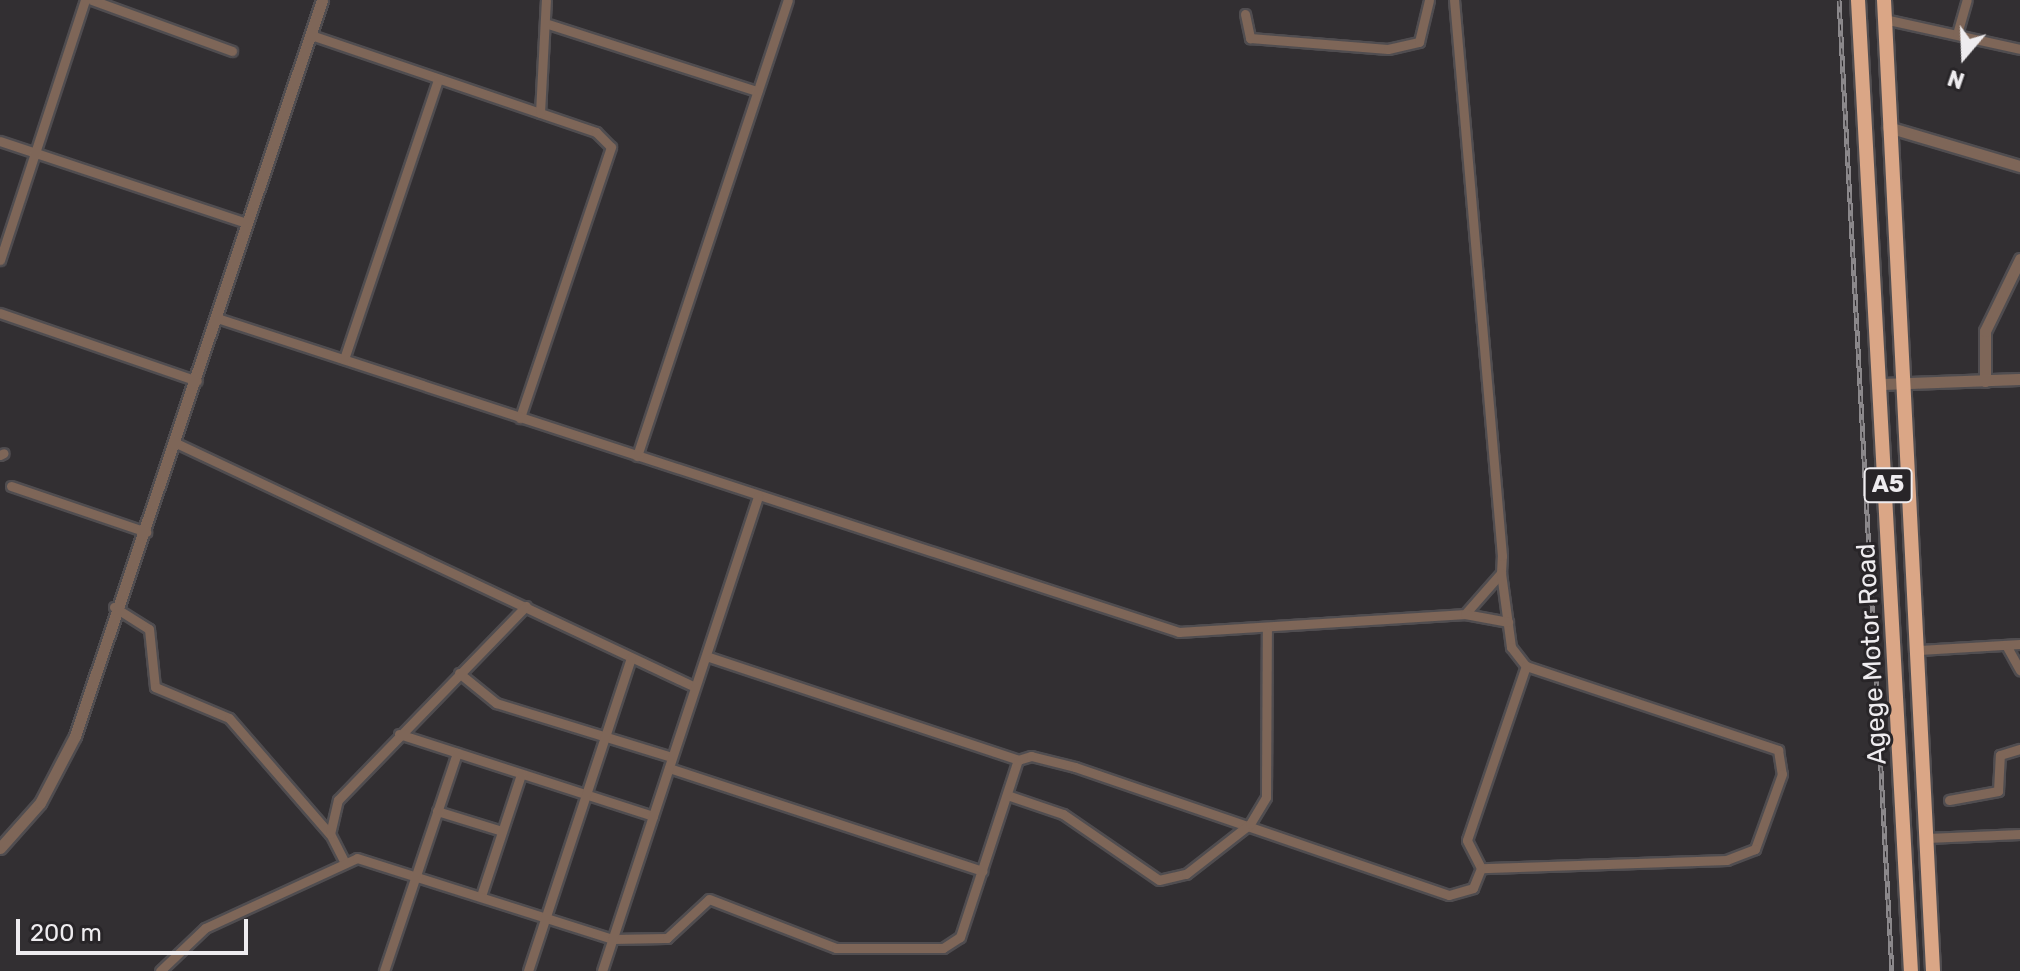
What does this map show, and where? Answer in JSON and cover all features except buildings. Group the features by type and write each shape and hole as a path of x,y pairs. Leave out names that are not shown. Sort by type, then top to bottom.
{"highway":[{"name":"Agege Motor Road","path":"1858,0 1911,971"},
{"name":"Agege Motor Road","path":"1884,0 1888,127 1919,650 1933,971"}],"street":[{"path":"0,260 85,0"},
{"path":"92,0 232,51"},
{"path":"0,848 64,761 114,607 146,532 322,0"},
{"path":"540,113 546,0"},
{"path":"637,456 788,0"},
{"path":"1245,14 1250,38 1388,49 1419,42 1429,0"},
{"path":"1454,0 1501,573 1511,647 1526,666 1778,750 1782,774 1761,840 1746,856 1481,868"},
{"path":"1957,34 1967,0"},
{"path":"1884,19 2020,49"},
{"path":"545,23 757,91"},
{"path":"311,35 606,138 611,156 520,418"},
{"path":"344,359 438,79"},
{"path":"1888,127 2020,166"},
{"path":"0,141 247,223"},
{"path":"1985,381 1985,331 2020,259"},
{"path":"0,313 197,381"},
{"path":"217,318 1149,624 1206,634 1465,614 1508,622"},
{"path":"1881,384 2020,379"},
{"path":"176,443 695,687"},
{"path":"11,486 146,532"},
{"path":"602,971 758,496"},
{"path":"1465,614 1501,573"},
{"path":"330,834 338,800 526,606"},
{"path":"114,607 149,629 155,687 229,718 330,834 344,861"},
{"path":"1007,795 1063,814 1164,882 1186,874 1250,824 1270,783 1267,631"},
{"path":"1919,650 2020,644"},
{"path":"2006,645 2020,670"},
{"path":"706,656 1018,760 1042,757 1250,824 1449,895 1473,888 1481,868 1467,840 1526,666"},
{"path":"528,971 631,657"},
{"path":"459,673 496,703 603,737 983,871"},
{"path":"399,734 653,816"},
{"path":"1949,800 1998,791 2000,755 2020,749"},
{"path":"384,971 457,753"},
{"path":"160,971 205,928 344,861 366,859 612,939 667,938 709,899 836,948 943,948 960,937 1018,760"},
{"path":"481,896 521,774"},
{"path":"437,811 502,831"},
{"path":"1927,838 2020,834"}],"railway":[{"path":"1839,0 1892,971"}]}
